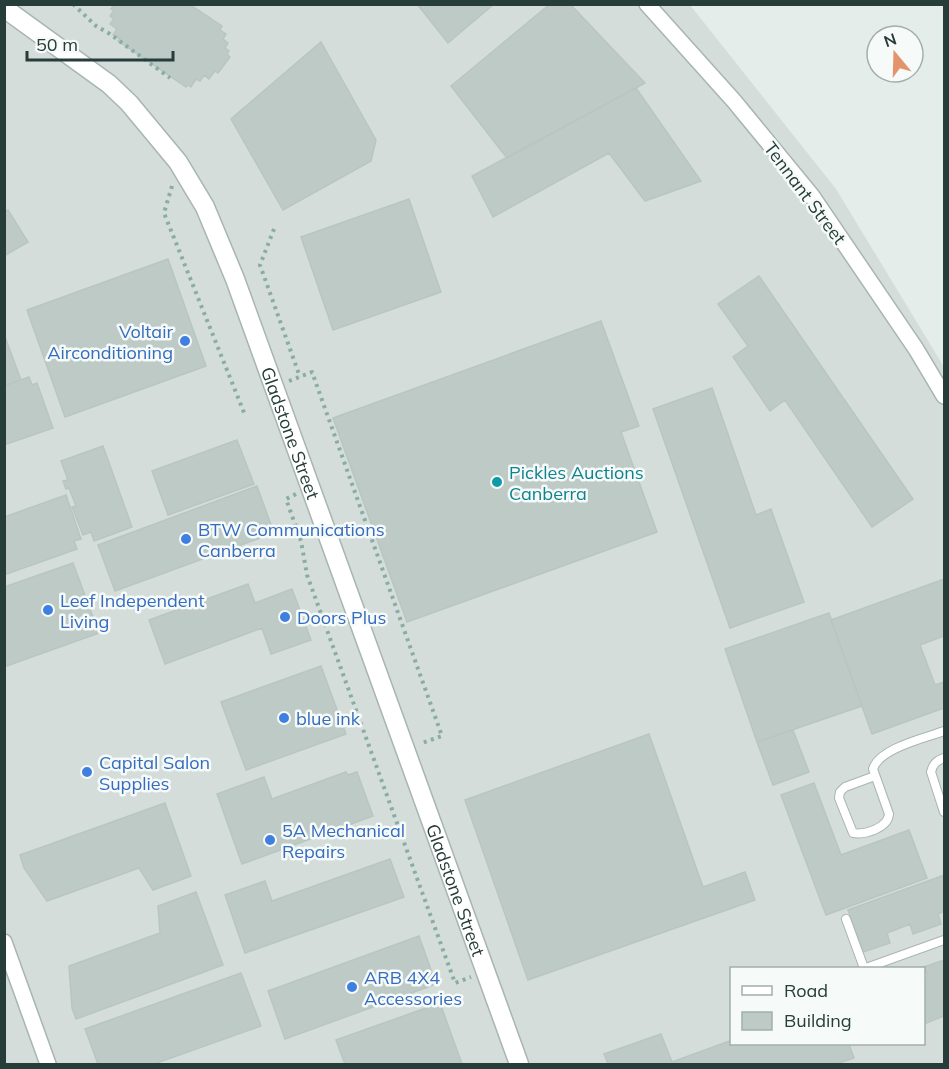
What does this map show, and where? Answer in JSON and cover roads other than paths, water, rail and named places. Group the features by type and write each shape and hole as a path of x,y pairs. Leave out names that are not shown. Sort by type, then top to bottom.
{"street":[{"name":"Tennant Street","path":"646,4 734,102 812,196 916,349 945,396"},
{"name":"Gladstone Street","path":"4,8 109,84 129,103 178,162 205,207 235,279 519,1065"},
{"path":"4,942 48,1065"}],"lane":[{"path":"875,777 845,787 840,792 839,798 853,832 859,834 884,825 888,820 889,814 875,777 874,765 884,755 945,730"},
{"path":"945,758 938,760 931,772 945,812"},
{"path":"846,919 864,967"},
{"path":"871,967 945,940"}],"place":[{"name":"Voltair Airconditioning","path":"185,341"},
{"name":"Pickles Auctions Canberra","path":"497,482"},
{"name":"BTW Communications Canberra","path":"186,539"},
{"name":"Leef Independent Living","path":"48,610"},
{"name":"Doors Plus","path":"285,617"},
{"name":"blue ink","path":"284,718"},
{"name":"Capital Salon Supplies","path":"87,772"},
{"name":"5A Mechanical Repairs","path":"270,840"},
{"name":"ARB 4X4 Accessories","path":"352,987"}]}
